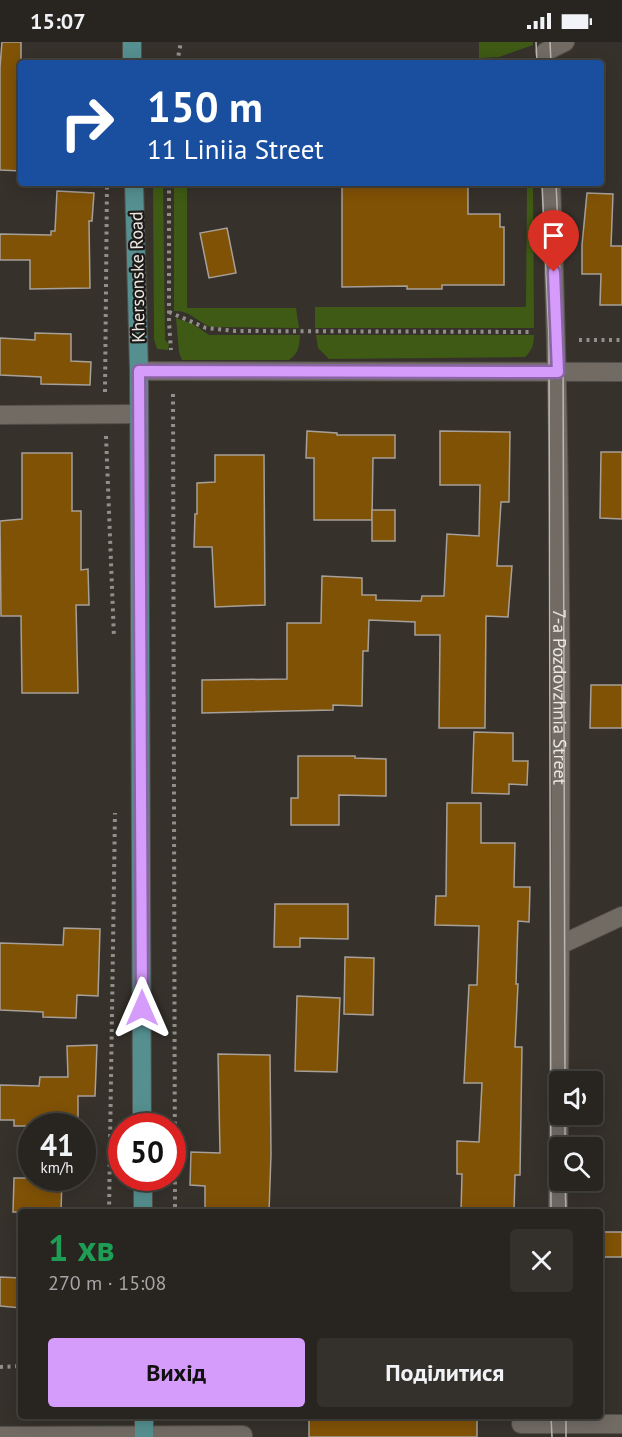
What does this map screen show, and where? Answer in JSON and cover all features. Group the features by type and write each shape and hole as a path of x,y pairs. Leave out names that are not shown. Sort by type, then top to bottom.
{"main road":[{"path":"132,42 132,60"},
{"name":"Khersonske Road","path":"134,186 139,371 142,1113"},
{"path":"143,1191 143,1209"},
{"path":"144,1419 144,1437"}],"street":[{"path":"546,52 565,42"},
{"name":"7-a Pozdovzhnia Street","path":"551,186 558,372 560,945 558,1209"},
{"path":"139,371 622,372"},
{"path":"0,415 139,414"},
{"path":"560,945 622,916"},
{"path":"521,1424 622,1424"},
{"path":"0,1436 243,1435"}],"path":[{"path":"178,60 181,42"},
{"path":"107,186 105,414 115,648"},
{"path":"169,186 169,312 173,372 175,1209"},
{"path":"169,312 206,328 235,331 535,332 557,339 622,340"},
{"path":"109,1209 115,812"},
{"path":"0,1367 18,1366"}],"green space":[{"path":"479,42 533,42 533,45 499,57 479,58"},
{"path":"153,186 163,186 165,340 169,344 168,350 157,349 154,339"},
{"path":"174,186 187,186 187,308 296,308 299,328 211,327 189,314 174,311"},
{"path":"527,186 533,186 534,328 315,328 315,307 526,307"},
{"path":"176,318 193,324 209,335 300,335 299,346 295,355 289,360 182,360 179,352"},
{"path":"316,335 534,335 534,342 525,357 329,359 318,348"}],"building":[{"path":"2,42 21,42 21,60 18,60 18,171 0,170"},
{"path":"342,186 468,186 468,214 500,214 500,227 504,227 504,285 442,285 442,289 407,289 407,286 342,287"},
{"path":"57,191 94,193 92,221 89,221 90,288 30,289 30,260 0,260 0,234 51,235 51,231 55,231"},
{"path":"587,193 613,194 611,246 622,246 622,305 600,305 601,274 582,274"},
{"path":"227,228 236,273 209,278 200,233"},
{"path":"35,333 71,334 71,361 91,362 90,385 41,384 41,377 0,375 0,338 35,340"},
{"path":"307,431 337,433 337,435 395,435 395,458 373,458 372,520 314,520 314,458 306,458"},
{"path":"440,431 510,432 509,502 501,502 497,566 512,566 508,617 486,616 485,728 439,728 440,635 415,635 415,622 369,620 368,651 363,651 362,706 333,705 333,710 202,713 202,680 287,679 287,623 321,623 322,576 362,578 362,595 376,595 376,600 421,601 422,596 444,596 447,534 479,536 480,485 440,485"},
{"path":"601,452 622,452 622,519 600,518"},
{"path":"22,453 72,453 72,511 81,511 81,570 88,569 89,605 76,605 78,693 22,693 21,616 1,616 0,521 22,519"},
{"path":"215,455 264,455 265,605 215,607 212,547 194,547 197,483 215,482"},
{"path":"372,510 395,510 395,541 372,541"},
{"path":"591,685 622,685 622,728 590,728"},
{"path":"474,732 513,733 513,761 528,761 527,785 509,784 509,794 472,793"},
{"path":"298,756 355,756 355,758 386,759 386,796 339,795 339,825 291,825 291,798 298,798"},
{"path":"447,803 481,803 481,843 515,843 514,887 530,887 529,922 518,921 515,1047 522,1047 520,1175 515,1175 514,1209 461,1209 462,1174 457,1174 457,1141 479,1142 482,1083 464,1083 469,985 477,985 479,926 435,925 436,896 446,896"},
{"path":"275,904 348,904 348,939 300,938 300,947 274,947"},
{"path":"64,928 100,929 98,996 77,995 76,1018 43,1017 43,1012 0,1010 0,943 63,945"},
{"path":"345,957 374,958 373,1015 344,1014"},
{"path":"297,996 340,998 337,1072 295,1071"},
{"path":"97,1045 95,1096 78,1096 78,1113 18,1113 18,1126 14,1126 14,1120 0,1120 0,1085 39,1086 40,1077 68,1077 67,1046"},
{"path":"218,1054 270,1055 269,1209 205,1209 205,1186 190,1185 191,1152 220,1153"},
{"path":"14,1178 18,1178 18,1191 62,1191 61,1209 18,1209 18,1212 13,1212"},
{"path":"603,1232 622,1232 622,1257 603,1257"},
{"path":"0,1277 18,1278 18,1308 0,1306"},
{"path":"309,1419 477,1419 477,1437 309,1437"}],"tram line":[{"path":"536,42 537,60"},
{"path":"550,42 551,60"},
{"path":"542,186 549,337 551,1209"},
{"path":"556,186 563,340 565,1071"},
{"path":"565,1125 565,1137"},
{"path":"565,1191 566,1209"},
{"path":"551,1419 552,1437"},
{"path":"566,1419 566,1437"}],"route":[{"path":"142,1008 139,371 558,372 554,272"}]}
